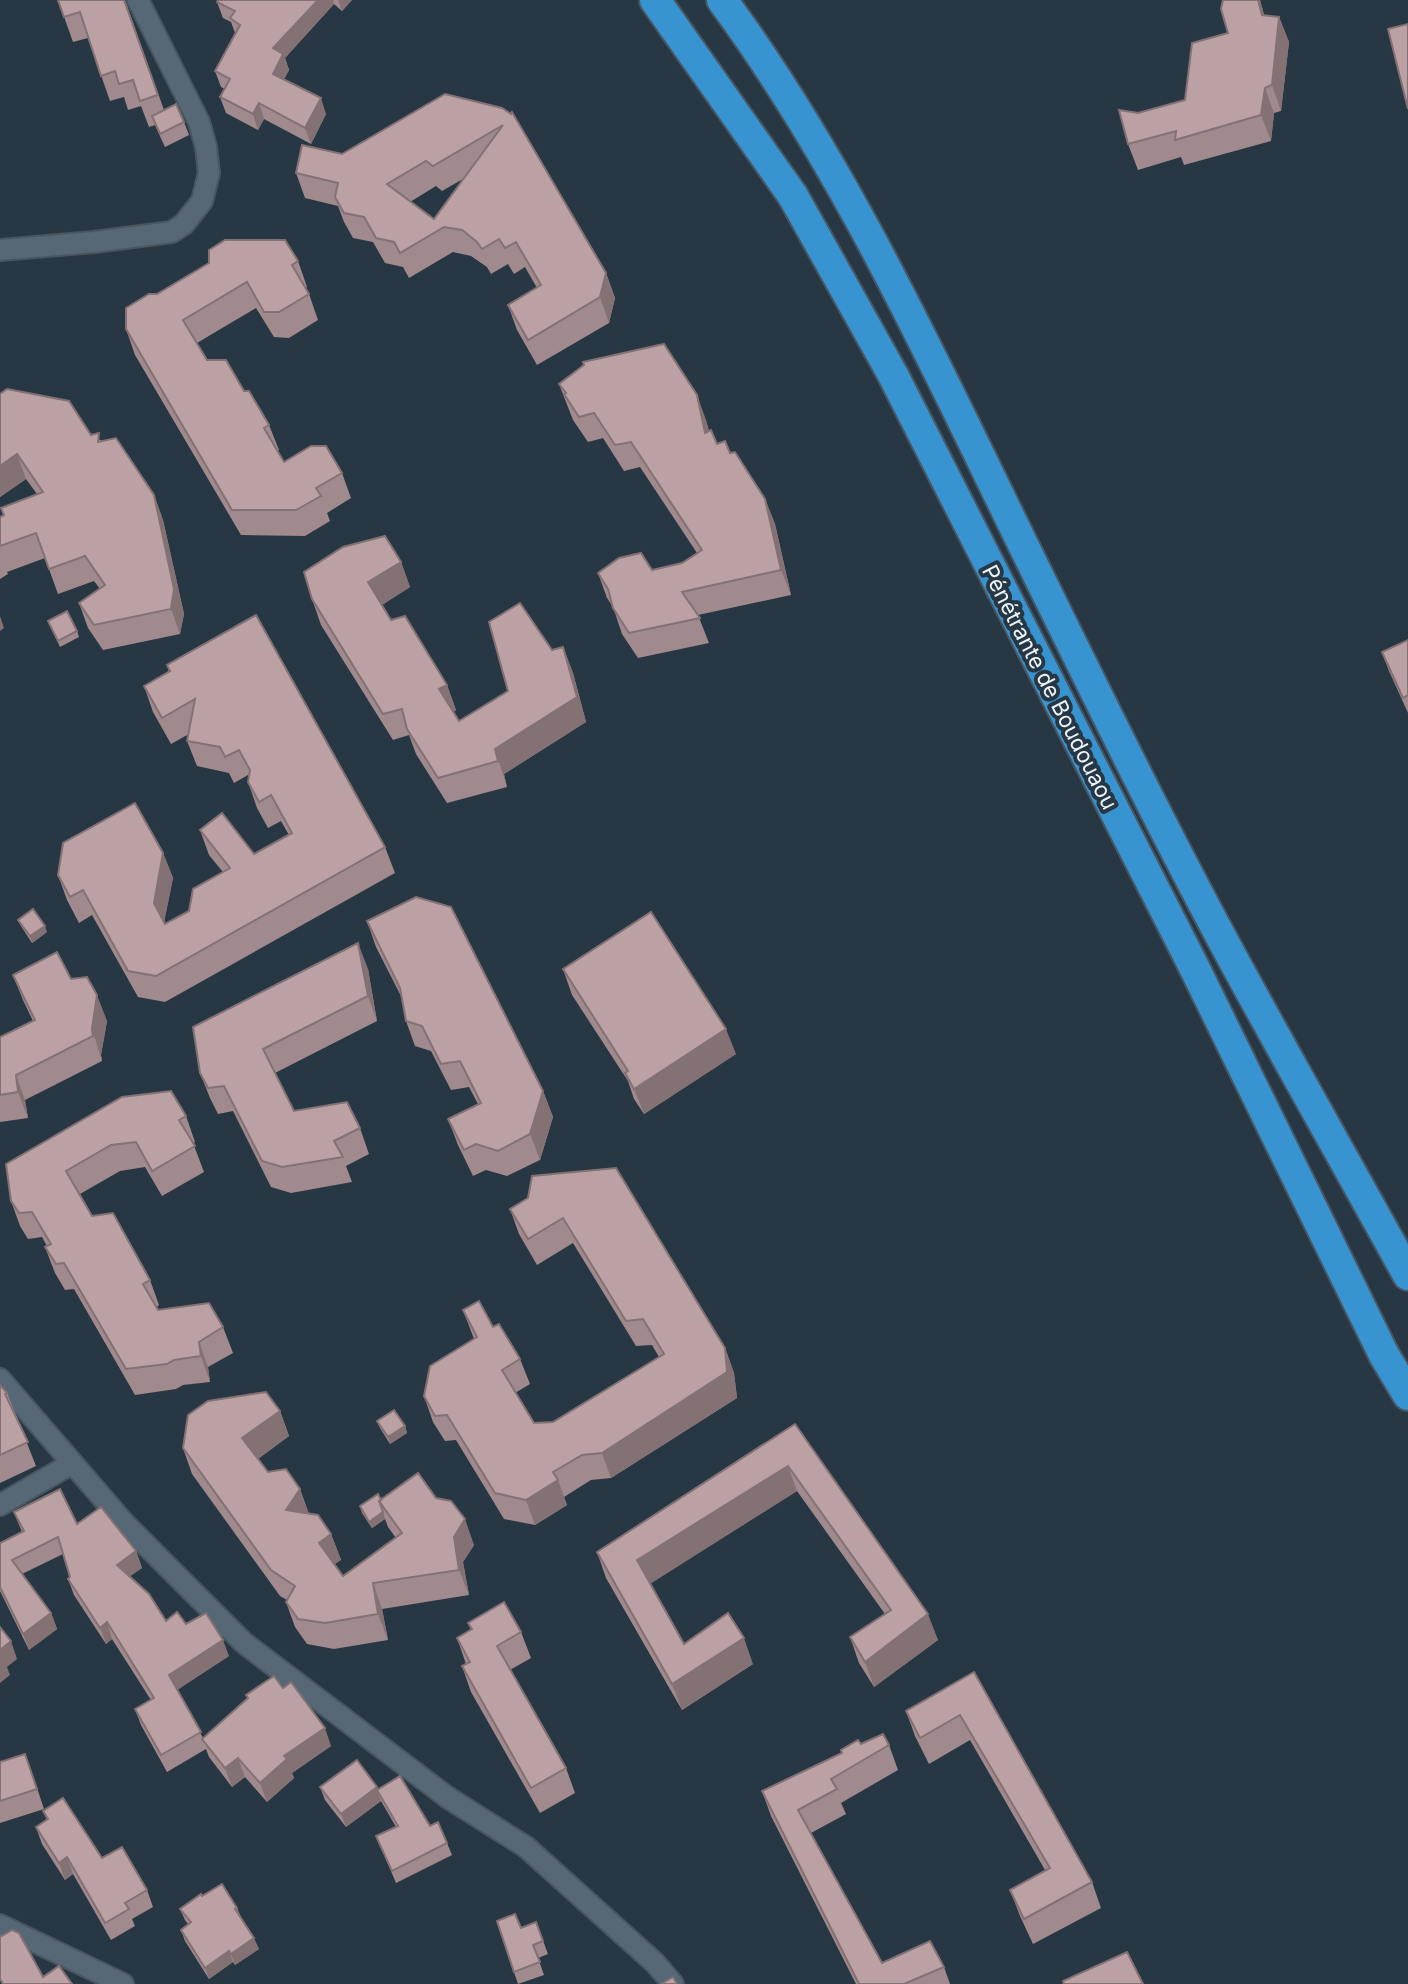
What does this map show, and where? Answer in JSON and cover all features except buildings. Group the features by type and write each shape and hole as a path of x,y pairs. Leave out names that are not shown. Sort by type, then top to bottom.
{"highway":[{"name":"Pénétrante de Boudouaou","path":"655,0 793,196 893,375 1194,967 1371,1329 1408,1395"},
{"name":"Pénétrante de Boudouaou","path":"722,0 759,50 834,175 931,353 1037,574 1227,947 1408,1275"}],"street":[{"path":"0,250 172,232 184,224 202,201 209,173 199,122 138,0"},
{"path":"0,1379 125,1524 244,1643 447,1797 526,1847 655,1963 673,1984"},
{"path":"0,1505 71,1464"},
{"path":"0,1925 123,1984"}]}
